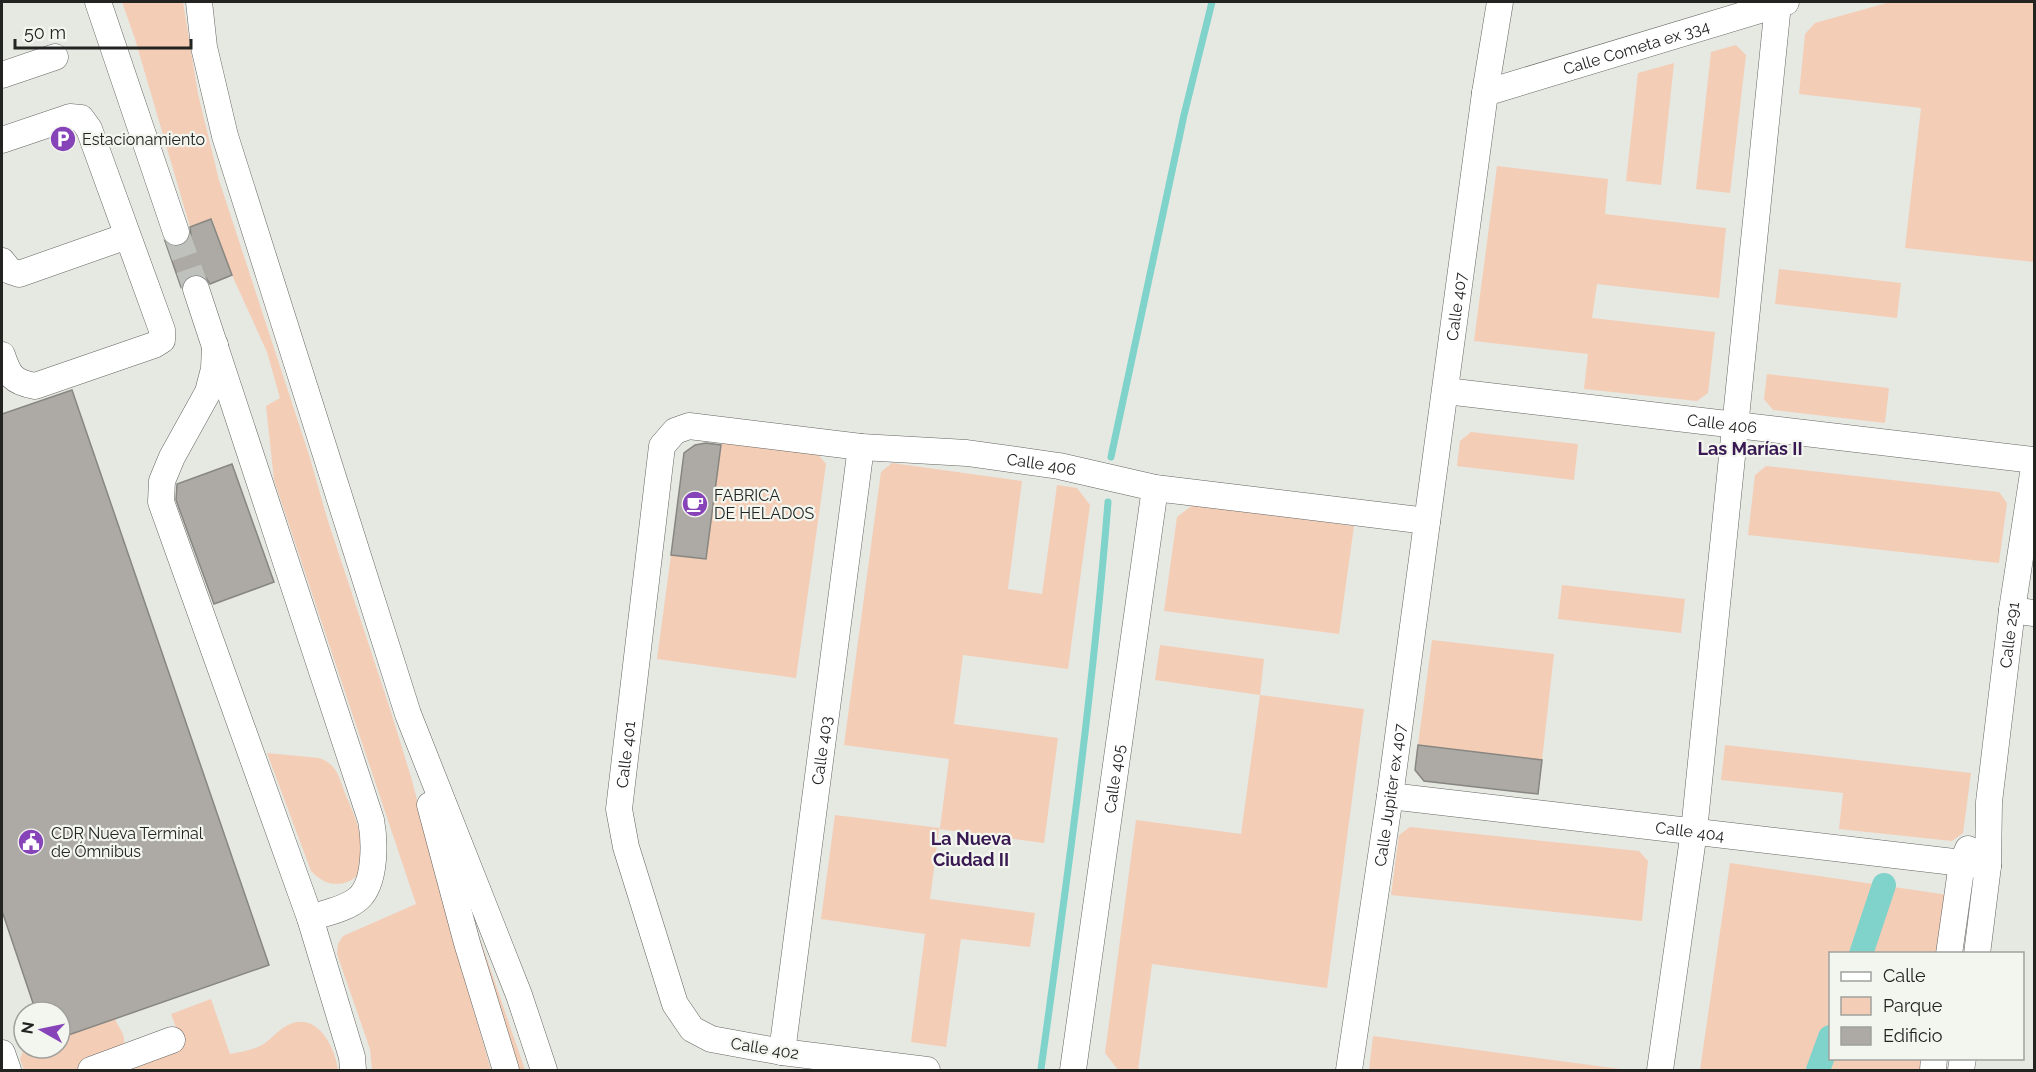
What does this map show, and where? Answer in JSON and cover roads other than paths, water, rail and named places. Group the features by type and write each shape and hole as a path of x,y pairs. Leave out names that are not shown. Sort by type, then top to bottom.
{"street":[{"path":"98,2 176,232"},
{"path":"199,2 204,47 225,136 408,714 519,995 544,1071"},
{"path":"1485,93 1500,2"},
{"path":"1660,1071 1694,831 1782,3"},
{"name":"Calle Cometa ex 334","path":"1485,93 1782,3"},
{"path":"2,75 55,57"},
{"name":"Calle 407","path":"1426,521 1446,391 1485,93"},
{"path":"2,140 70,117 81,118 89,129 162,330 162,340 154,345 35,386 19,383 7,369 2,355"},
{"path":"2,261 10,271 19,274 127,236"},
{"path":"196,289 371,820 374,836 369,881 360,897 348,905 310,918"},
{"path":"215,345 214,369 208,392 172,457 162,481 161,502 310,918 351,1057 353,1071"},
{"name":"Calle 406","path":"1446,391 2034,460"},
{"name":"Calle 406","path":"662,446 675,431 689,426 861,447 967,453 1048,464 1155,488 1426,521"},
{"name":"Calle 401","path":"662,446 619,809 626,847 675,1004 692,1029 711,1039"},
{"name":"Calle 403","path":"782,1052 861,447"},
{"name":"Calle 291","path":"1977,952 1988,866 1989,802 2024,612 2034,466"},
{"name":"Calle 405","path":"1073,1071 1155,488"},
{"name":"Calle Jupiter ex 407","path":"1349,1071 1390,796 1426,521"},
{"path":"408,714 439,844 466,943 506,1071"},
{"name":"Calle 404","path":"1390,796 1988,866"},
{"name":"Calle 291","path":"1949,952 1962,863 1989,802"},
{"name":"Calle 402","path":"711,1039 782,1052 927,1071"},
{"path":"91,1071 172,1040"},
{"path":"2,1053 8,1071"}],"waterway":[{"path":"1111,457 1184,115 1212,2"},
{"path":"1041,1069 1087,715 1108,502"},
{"path":"1862,952 1884,885"},
{"path":"1818,1070 1829,1040"}],"tunnel":[{"path":"176,232 196,289"}],"place":[{"name":"Estacionamiento","path":"63,139"},
{"name":"FABRICA DE HELADOS","path":"695,504"},
{"name":"CDR Nueva Terminal de Ómnibus","path":"31,842"}],"district":[{"name":"Las Marías II","path":"1750,449"},
{"name":"La Nueva Ciudad II","path":"971,849"}]}
